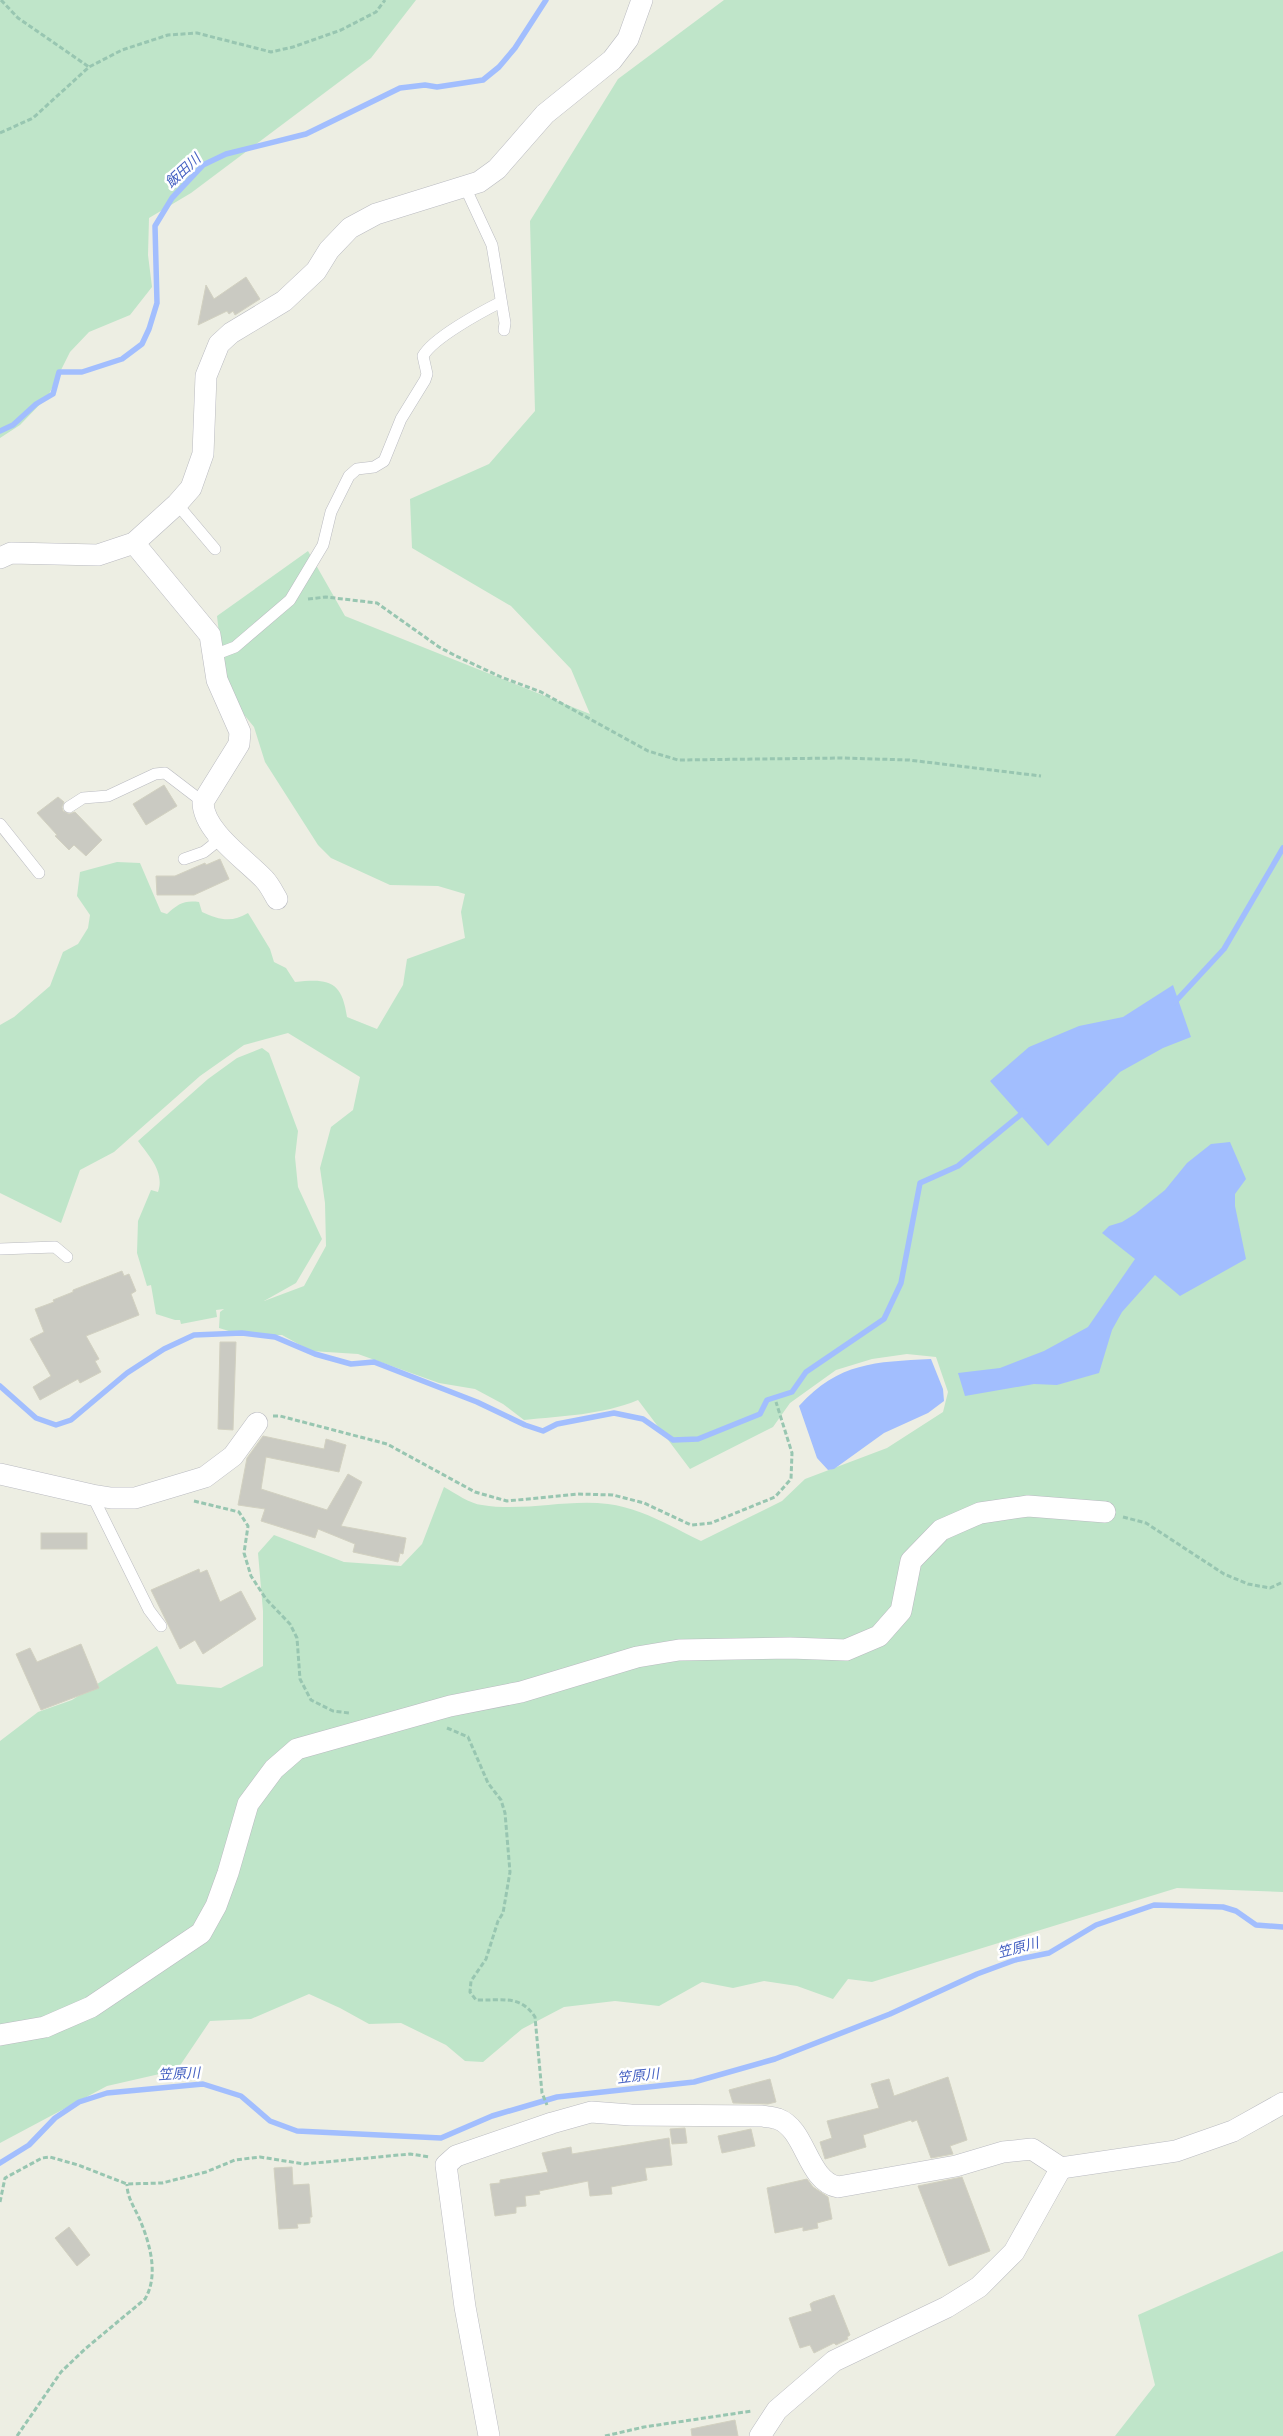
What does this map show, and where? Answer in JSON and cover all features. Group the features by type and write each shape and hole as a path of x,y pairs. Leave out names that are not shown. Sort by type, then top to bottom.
{"street":[{"path":"0,558 11,553 98,555 134,543 177,504 191,488 203,454 206,376 219,344 231,332 284,301 316,271 329,250 350,228 376,214 478,182 498,169 545,114 612,60 628,38 642,0"},
{"path":"134,543 210,635 217,680 240,732 240,738 239,744 203,802 203,809 214,830 266,881 276,898"},
{"path":"0,1474 92,1495 111,1498 135,1498 205,1477 233,1456 257,1423"},
{"path":"0,2035 45,2027 91,2007 201,1933 216,1906 228,1873 248,1804 274,1769 297,1750 450,1706 521,1692 637,1657 679,1650 790,1648 846,1650 879,1636 901,1611 911,1561 941,1530 980,1513 1028,1506 1106,1512"},
{"path":"489,2436 465,2307 446,2165 456,2156 552,2123 591,2112 631,2116 762,2116 779,2119 791,2129 822,2179 830,2186 838,2188 956,2166 1003,2152 1032,2149 1061,2168 1176,2151 1233,2132 1283,2103"},
{"path":"760,2436 778,2410 834,2361 947,2307 979,2287 1014,2252 1061,2168"}],"lane":[{"path":"465,187 492,245 505,322 504,330"},
{"path":"214,655 235,647 290,600 323,546 331,512 349,476 357,469 374,467 384,461 401,419 425,380 427,374 423,356 426,350 447,334 501,302"},
{"path":"177,504 215,549"},
{"path":"69,807 83,798 108,796 155,774 165,774 203,802"},
{"path":"0,824 39,873"},
{"path":"184,859 204,852 214,844 214,830"},
{"path":"0,1249 55,1247 67,1257"},
{"path":"92,1495 149,1610 161,1626"}],"path":[{"path":"1,0 18,18 90,68"},
{"path":"0,133 33,118 90,68 131,47 168,35 197,33 271,52 293,47 341,30 376,12 385,0"},
{"path":"290,600 326,597 377,603 439,647 456,656 501,677 541,692 648,751 678,760 841,758 909,760 1041,776"},
{"path":"257,1423 268,1417 280,1416 387,1444 474,1492 507,1501 578,1494 614,1495 644,1503 690,1525 711,1523 775,1497 791,1480 792,1453 776,1402"},
{"path":"191,1500 239,1512 248,1526 244,1553 251,1576 266,1598 290,1624 297,1638 300,1680 307,1693 311,1700 333,1711 353,1714"},
{"path":"1106,1512 1146,1523 1224,1574 1248,1584 1270,1588 1283,1582"},
{"path":"438,1726 468,1737 488,1783 501,1800 505,1813 510,1872 508,1890 492,1944 480,1969 471,1981 470,1992 476,2000 522,2002 529,2007 535,2017 542,2093 552,2123"},
{"path":"0,2202 5,2178 42,2158 50,2157 78,2164 127,2184 162,2183 206,2172 235,2160 260,2157 304,2164 410,2154 433,2157 446,2165"},
{"path":"17,2436 61,2372 85,2349 145,2299 150,2290 152,2268 150,2246 130,2200 127,2184"},
{"path":"605,2436 644,2427 763,2409 778,2410"}],"green space":[{"path":"0,0 416,0 371,58 191,193 149,218 148,255 152,287 130,315 89,332 70,352 48,396 20,425 0,438"},
{"path":"724,0 1283,0 1283,1892 1177,1888 872,1982 848,1979 833,1999 797,1986 764,1981 733,1988 702,1982 659,2006 615,2001 564,2007 522,2029 483,2062 465,2061 446,2045 401,2023 369,2024 309,1994 251,2019 210,2021 177,2070 107,2086 0,2143 0,1741 38,1712 72,1700 157,1646 177,1684 221,1688 263,1666 263,1611 258,1553 274,1535 344,1562 401,1566 422,1544 444,1487 473,1503 498,1507 576,1503 620,1506 656,1519 701,1541 782,1501 805,1479 887,1448 943,1412 948,1392 936,1357 907,1354 872,1359 836,1370 790,1403 773,1427 690,1469 638,1400 596,1412 524,1420 503,1404 475,1389 439,1383 358,1354 311,1351 282,1335 242,1335 219,1328 220,1312 224,1309 216,1310 217,1317 181,1324 180,1320 156,1314 151,1285 147,1286 137,1253 138,1221 151,1190 158,1192 160,1185 155,1165 138,1141 208,1079 237,1058 262,1048 269,1053 298,1131 295,1157 298,1187 322,1239 296,1283 264,1301 304,1286 326,1246 325,1203 320,1168 331,1127 353,1110 360,1077 288,1033 244,1045 200,1076 114,1152 80,1170 61,1223 0,1193 0,1025 14,1017 50,986 63,952 78,944 88,928 90,915 77,896 80,872 117,862 140,863 161,912 167,914 182,904 199,902 202,912 214,917 231,919 248,913 270,949 274,962 286,968 295,982 317,981 332,984 342,996 347,1017 377,1029 403,985 407,959 465,938 461,912 465,894 438,886 390,885 331,858 318,845 265,762 254,727 233,701 223,668 217,616 308,551 345,616 590,714 571,669 511,606 412,548 410,499 489,464 535,411 530,221 618,79"},
{"path":"1283,2251 1283,2436 1115,2436 1155,2385 1138,2315"}],"water":[{"path":"1173,985 1191,1037 1163,1048 1120,1072 1048,1146 990,1081 1029,1047 1079,1026 1123,1017"},
{"path":"1230,1142 1246,1179 1235,1194 1235,1206 1246,1259 1180,1296 1155,1275 1122,1312 1112,1330 1099,1373 1057,1385 1034,1384 965,1396 958,1373 1000,1368 1044,1351 1088,1327 1135,1259 1102,1233 1109,1226 1122,1222 1135,1214 1165,1190 1187,1163 1211,1144"},
{"path":"931,1359 943,1389 944,1401 928,1413 884,1433 834,1469 828,1470 817,1458 799,1406 814,1391 829,1381 859,1367 892,1361"}],"building":[{"path":"246,277 260,299 235,315 233,311 229,314 227,311 198,325 206,285 214,299"},
{"path":"164,785 177,806 146,825 133,804"},
{"path":"58,797 64,802 63,811 69,814 75,812 102,840 86,856 74,845 69,850 37,813"},
{"path":"220,859 229,879 194,895 157,895 156,876 175,876 205,863 206,865"},
{"path":"122,1271 124,1276 129,1274 136,1291 131,1294 139,1315 86,1336 99,1359 95,1361 101,1372 80,1383 78,1379 40,1400 33,1387 51,1376 30,1339 44,1332 35,1309 54,1302 53,1300 73,1292 73,1290"},
{"path":"220,1342 236,1342 233,1430 218,1429"},
{"path":"263,1436 324,1449 326,1439 346,1445 339,1472 266,1457 261,1489 327,1510 348,1474 362,1482 341,1526 406,1538 403,1554 400,1553 398,1562 353,1552 355,1544 318,1529 315,1538 261,1521 265,1509 238,1505 247,1458"},
{"path":"41,1533 87,1533 87,1549 41,1549"},
{"path":"199,1569 200,1573 207,1570 220,1602 241,1591 256,1619 203,1654 195,1640 180,1649 151,1590"},
{"path":"81,1644 99,1688 41,1710 16,1654 30,1648 37,1662"},
{"path":"948,2077 967,2140 950,2146 953,2154 931,2158 917,2120 912,2122 911,2120 863,2135 866,2147 825,2159 820,2142 832,2138 827,2121 879,2108 871,2084 889,2079 894,2096"},
{"path":"770,2079 776,2102 768,2104 733,2103 729,2090"},
{"path":"685,2128 687,2143 672,2144 670,2129"},
{"path":"751,2129 755,2146 722,2153 718,2136"},
{"path":"669,2138 672,2165 645,2168 647,2180 611,2187 612,2194 590,2196 588,2181 539,2191 540,2194 525,2196 526,2206 516,2207 516,2213 495,2216 490,2184 500,2183 500,2180 548,2172 542,2153 571,2147 572,2154"},
{"path":"292,2167 293,2185 309,2184 312,2217 310,2217 310,2223 297,2224 298,2228 279,2229 274,2168"},
{"path":"962,2177 990,2251 949,2266 918,2186"},
{"path":"807,2179 813,2187 828,2197 832,2219 817,2223 818,2228 803,2231 803,2227 775,2233 767,2188"},
{"path":"69,2227 90,2255 77,2266 55,2238"},
{"path":"834,2295 850,2335 847,2337 848,2339 836,2345 834,2343 814,2353 810,2345 800,2348 789,2318 812,2311 810,2304"},
{"path":"735,2420 738,2436 692,2436 691,2429"}],"waterway":[{"name":"飯田川","path":"0,431 13,425 36,404 53,394 59,372 82,372 122,359 142,344 157,303 155,226 172,198 203,165 226,154 306,134 400,88 425,85 437,87 483,80 499,67 515,48 546,0"},
{"path":"1174,1003 1224,949 1283,848"},
{"path":"0,1386 36,1418 56,1425 71,1420 127,1373 164,1349 194,1335 242,1333 275,1337 315,1354 351,1364 374,1362 477,1402 525,1425 543,1431 557,1424 614,1413 643,1419 673,1440 698,1439 760,1414 767,1400 792,1392 806,1372 884,1319 901,1283 920,1183 958,1166 1025,1111"},
{"name":"笠原川","path":"0,2163 29,2145 55,2118 79,2102 107,2093 203,2084 241,2096 270,2121 297,2131 441,2138 492,2116 557,2097 694,2082 775,2059 890,2014 977,1974 1015,1960 1049,1953 1096,1925 1154,1905 1223,1907 1236,1911 1256,1925 1283,1927"}]}
